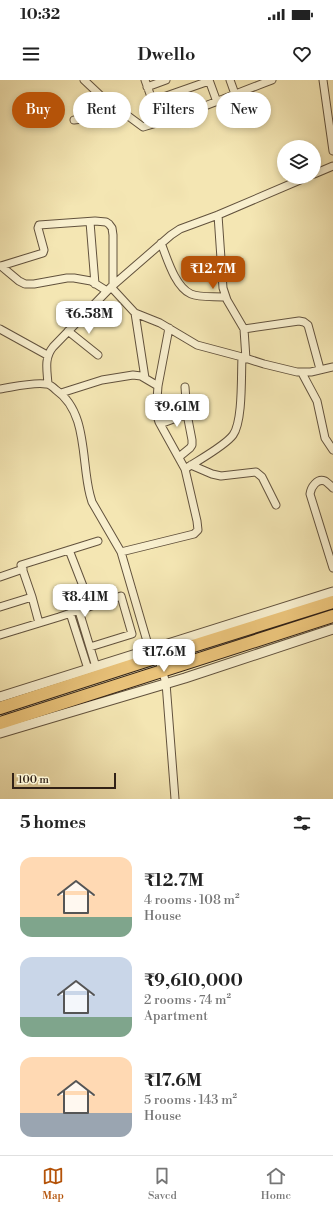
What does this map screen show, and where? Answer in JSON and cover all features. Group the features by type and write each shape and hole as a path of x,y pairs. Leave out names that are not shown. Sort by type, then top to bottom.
{"main road":[{"path":"0,708 153,655 333,602"},
{"path":"0,723 333,616"}],"street":[{"path":"84,80 97,92"},
{"path":"146,83 166,80"},
{"path":"176,92 209,80 216,99"},
{"path":"230,80 234,92"},
{"path":"323,80 333,151"},
{"path":"240,92 268,81"},
{"path":"321,171 333,166"},
{"path":"48,384 46,366 47,355 53,347 110,288 161,243 180,229 218,215 291,184"},
{"path":"188,467 227,442 236,431 240,415 244,358 244,329 225,297 222,283 218,215"},
{"path":"90,222 95,284"},
{"path":"0,265 43,252 44,250 38,228 39,225 106,222 112,228 110,288"},
{"path":"161,243 173,274 186,291 194,295 225,297"},
{"path":"0,265 19,281 25,284 74,278 83,279 110,288 135,313 156,320 197,345 264,364 302,372 333,367"},
{"path":"135,313 145,378"},
{"path":"244,329 299,321 304,322 308,325 320,370"},
{"path":"169,328 158,386 156,413 160,424 179,457 188,467 221,476 256,472 264,481 276,505"},
{"path":"0,329 47,355"},
{"path":"68,331 98,355"},
{"path":"302,372 317,401 324,434 328,444 333,450"},
{"path":"61,393 102,380 138,375 158,386"},
{"path":"0,388 48,384 61,393 73,409 78,420 88,487 92,502 121,552 153,655 162,671 166,683 175,799"},
{"path":"179,457 192,445 192,436 187,414 185,387"},
{"path":"160,424 187,414"},
{"path":"121,552 194,534 198,530 188,467"},
{"path":"333,488 324,480 320,481 314,485 310,494 333,568"},
{"path":"39,623 21,565 98,541"},
{"path":"69,550 92,606"},
{"path":"0,577 22,569"},
{"path":"0,697 92,668 153,655 333,592"},
{"path":"0,635 79,611 121,596 132,634 90,647"},
{"path":"0,607 32,597"},
{"path":"79,611 90,647 92,668"},
{"path":"70,613 92,668"},
{"path":"0,733 166,683 333,629"}]}
